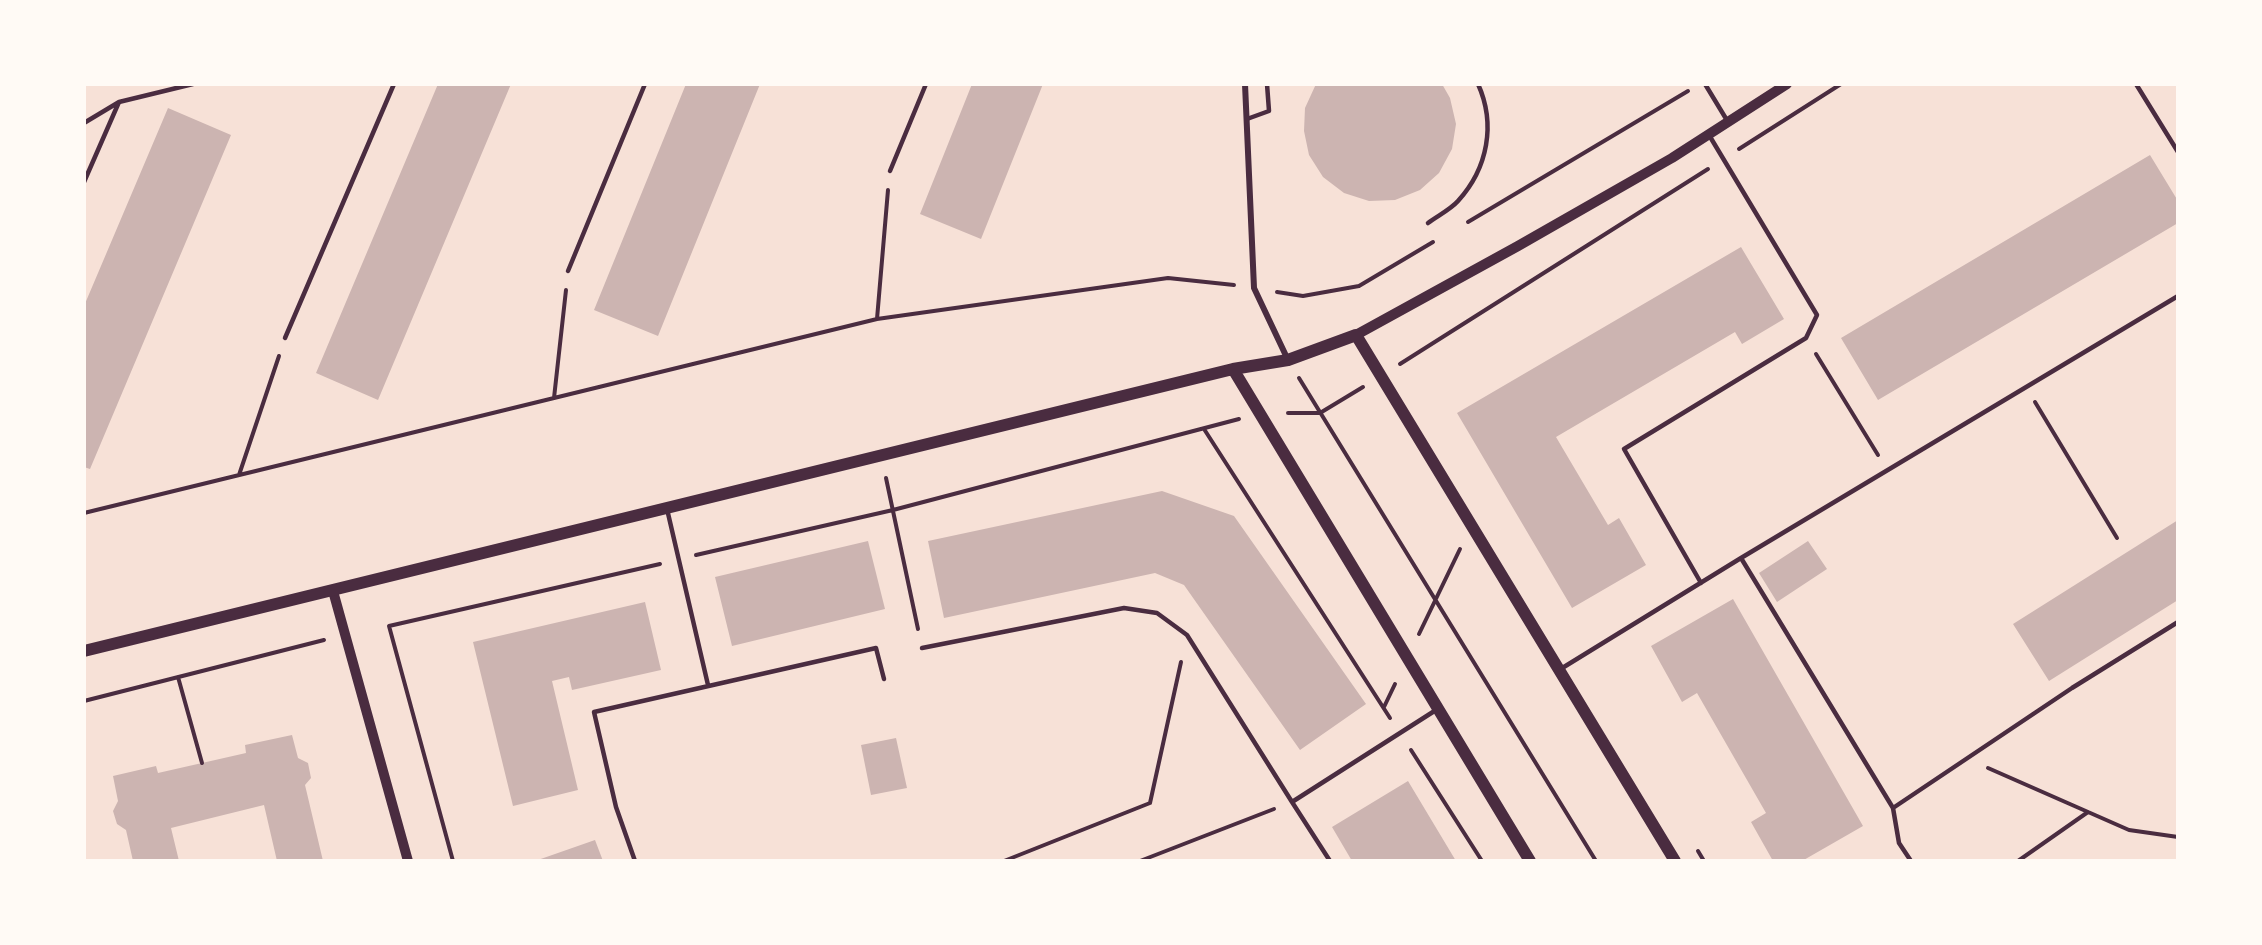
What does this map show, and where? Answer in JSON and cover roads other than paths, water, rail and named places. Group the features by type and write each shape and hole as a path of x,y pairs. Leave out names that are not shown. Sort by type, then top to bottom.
{"main road":[{"path":"84,651 1233,369 1288,360 1356,335 1675,861"},
{"path":"1233,369 1530,861"}],"street":[{"path":"1245,84 1254,288 1288,360"},
{"path":"1356,335 1672,158 1787,84"},
{"path":"333,591 408,861"}],"lane":[{"path":"84,123 119,102 194,84"},
{"path":"285,338 394,84"},
{"path":"568,271 645,84"},
{"path":"890,171 926,84"},
{"path":"1247,119 1269,111 1267,84"},
{"path":"1428,223 1457,202 1478,172 1488,137 1486,101 1479,84"},
{"path":"1705,84 1728,122"},
{"path":"2136,84 2178,152"},
{"path":"84,182 119,102"},
{"path":"1701,583 1624,449 1806,338 1817,315 1708,134"},
{"path":"1559,670 2178,296"},
{"path":"667,508 708,685"},
{"path":"1741,558 1893,808 1899,843 1911,861"},
{"path":"922,648 1124,608 1157,613 1187,635 1330,861"},
{"path":"1893,808 2072,688 2178,622"},
{"path":"635,861 616,807 594,712 876,648 884,679"},
{"path":"1293,802 1438,708"}]}
